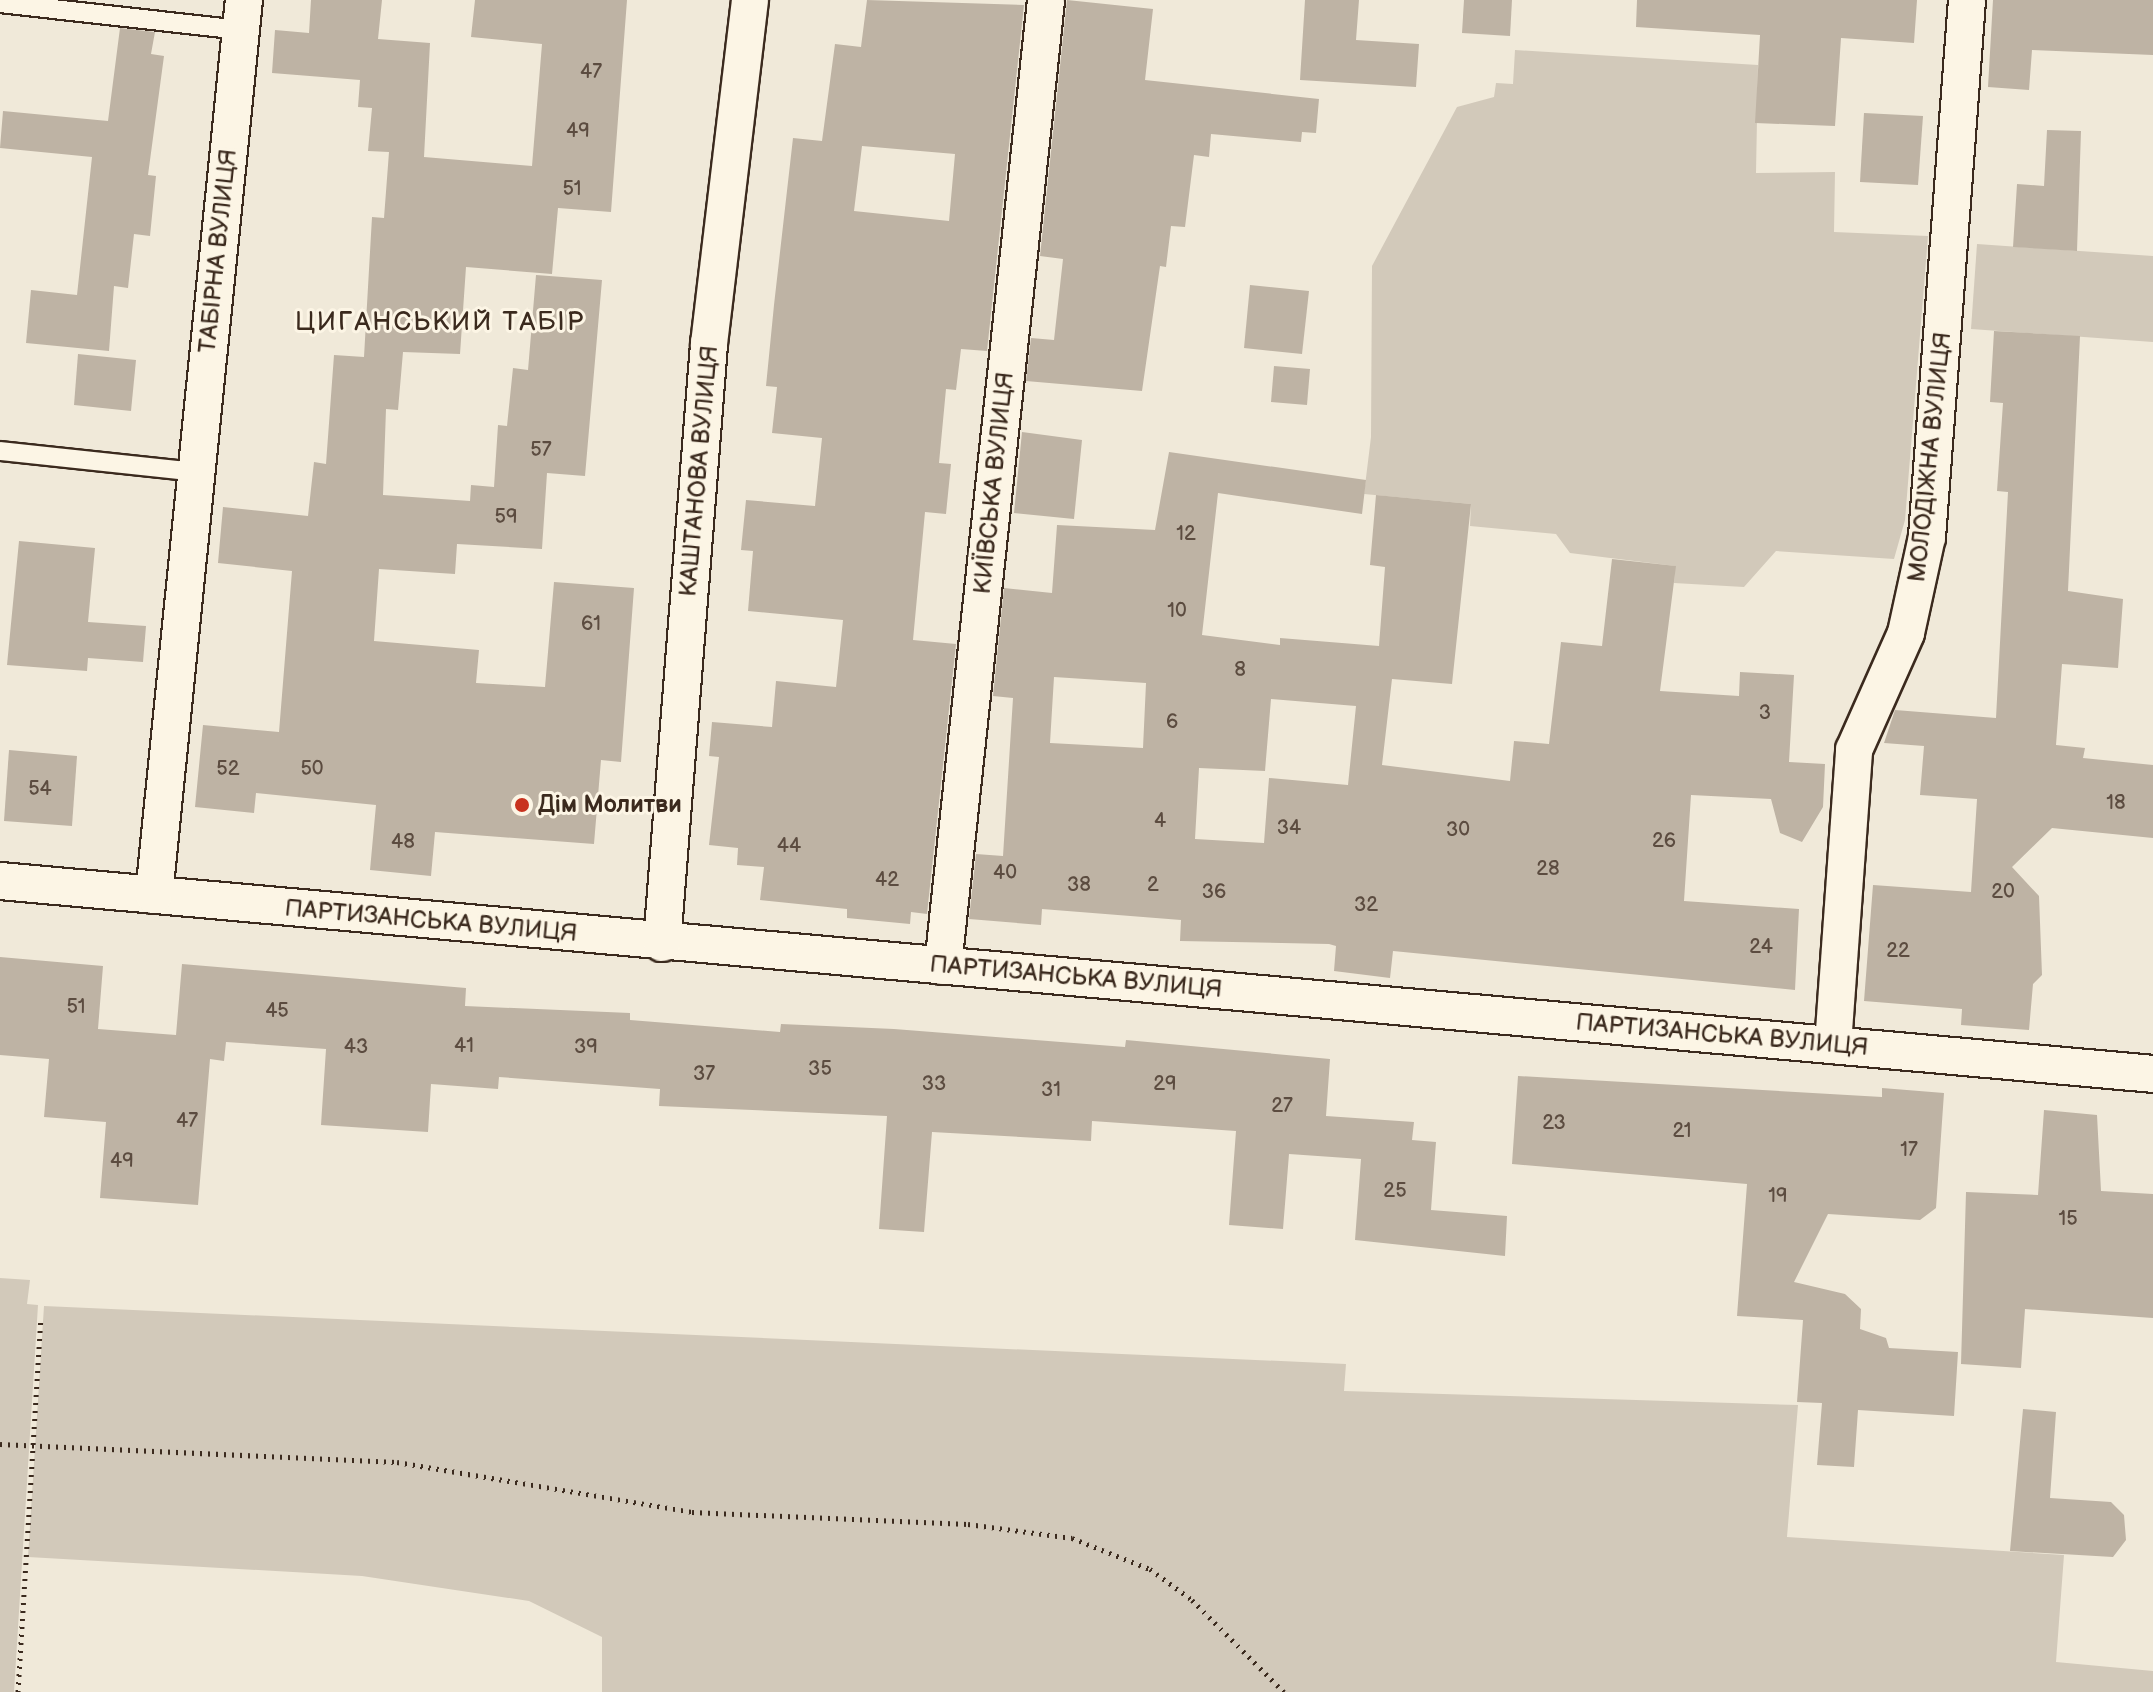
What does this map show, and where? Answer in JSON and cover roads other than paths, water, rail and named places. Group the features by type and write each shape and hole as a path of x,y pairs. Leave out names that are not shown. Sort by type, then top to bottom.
{"street":[{"name":"КАШТАНОВА ВУЛИЦЯ","path":"662,943 707,360 750,0"},
{"name":"КИЇВСЬКА ВУЛИЦЯ","path":"943,966 1046,0"},
{"name":"МОЛОДІЖНА ВУЛИЦЯ","path":"1833,1045 1854,750 1906,633 1927,537 1967,0"},
{"name":"ТАБІРНА ВУЛИЦЯ","path":"154,895 242,15"},
{"name":"ПАРТИЗАНСЬКА ВУЛИЦЯ","path":"0,881 662,943 2153,1074"}],"lane":[{"name":"ТАБІРНА ВУЛИЦЯ","path":"0,3 242,15"},
{"path":"0,451 196,472"}],"place":[{"name":"Дім Молитви","path":"522,805"}],"district":[{"name":"ЦИГАНСЬКИЙ ТАБІР","path":"440,323"}]}
